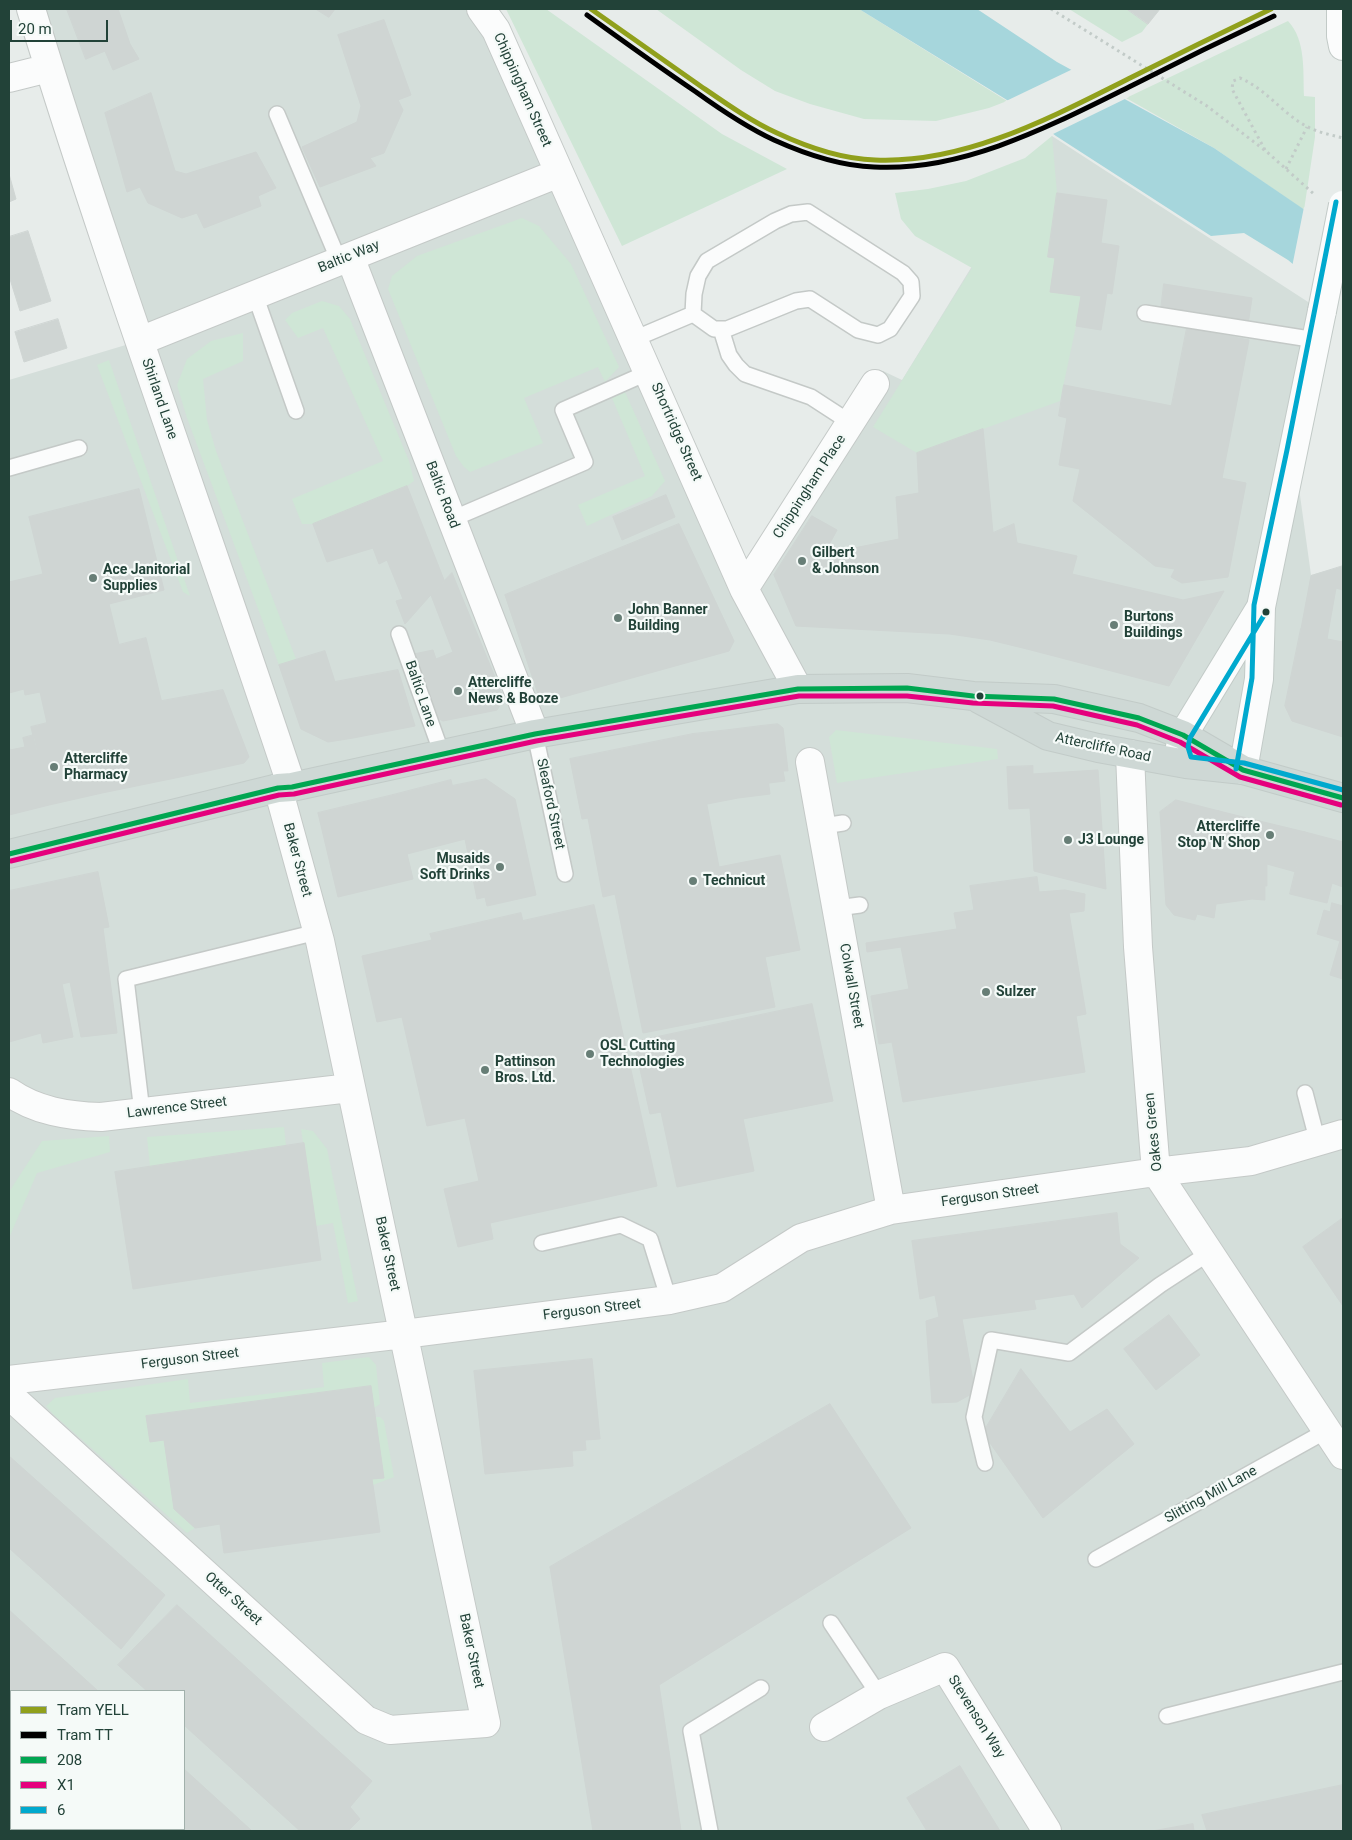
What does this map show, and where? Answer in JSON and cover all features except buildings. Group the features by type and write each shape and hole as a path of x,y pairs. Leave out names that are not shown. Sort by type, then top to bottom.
{"main road":[{"name":"Attercliffe Road","path":"9,854 285,788 535,734 798,689 907,688 973,696 1054,699 1139,718 1183,735 1243,770"},
{"name":"Attercliffe Road","path":"973,696 1048,736 1186,764 1243,770 1343,798"}],"street":[{"name":"Shirland Lane","path":"31,9 285,788"},
{"name":"Chippingham Street","path":"481,9 496,30 559,173"},
{"path":"1341,9 1343,46"},
{"path":"9,78 49,68"},
{"name":"Baltic Way","path":"140,341 559,173"},
{"name":"Shortridge Street","path":"559,173 744,589 798,689"},
{"path":"1243,770 1259,679 1261,607 1343,204"},
{"name":"Baltic Road","path":"345,259 452,519 535,734"},
{"name":"Chippingham Place","path":"744,589 875,384"},
{"path":"1186,764 1180,747 1183,735 1261,607"},
{"name":"Oakes Green","path":"1130,754 1138,947 1156,1172 1343,1455"},
{"name":"Colwall Street","path":"810,762 833,825 849,906 891,1210"},
{"name":"Baker Street","path":"285,788 404,1334 486,1723"},
{"name":"Lawrence Street","path":"9,1092 19,1099 47,1110 73,1116 101,1117 350,1088"},
{"name":"Ferguson Street","path":"9,1380 404,1334 669,1300 722,1288 801,1238 891,1210 1156,1172 1251,1161 1331,1138"},
{"name":"Otter Street","path":"9,1395 366,1720 390,1730 486,1723"},
{"name":"Stevenson Way","path":"824,1727 879,1695 945,1667 1047,1831"}],"lane":[{"path":"277,114 345,259"},
{"path":"808,212 903,273 911,282 912,296 890,329 878,335 858,330 810,299 796,301 727,329 714,329 692,314 698,276 707,262 775,221 791,214 808,212"},
{"path":"254,295 296,411"},
{"path":"1145,313 1316,340"},
{"path":"634,339 692,314"},
{"path":"721,329 729,354 745,374 811,397 851,423"},
{"path":"452,519 585,462 563,410 649,372"},
{"path":"9,468 79,448"},
{"name":"Baltic Lane","path":"399,634 442,754"},
{"name":"Sleaford Street","path":"535,734 565,874"},
{"path":"142,1112 126,979 317,932"},
{"path":"1305,1093 1331,1138"},
{"path":"542,1243 621,1225 650,1239 669,1300"},
{"path":"985,1463 974,1417 991,1340 1069,1353 1160,1285 1209,1253"},
{"name":"Slitting Mill Lane","path":"1096,1559 1326,1431"},
{"path":"831,1623 879,1695"},
{"path":"1168,1716 1343,1672"},
{"path":"710,1831 691,1731 761,1688"}],"path":[{"path":"1052,9 1207,106 1267,152 1317,197"},
{"path":"1267,152 1232,89 1233,81 1240,78 1253,84 1288,114 1307,127 1343,138"},
{"path":"1286,169 1307,127"}],"shaded area":[{"path":"31,9 481,9 744,589 883,371 902,380 1052,136 1322,311 1294,452 1311,575 1343,566 1343,1831 9,1831 9,380 139,341"}],"green space":[{"path":"506,9 546,9 722,134 787,169 622,246"},
{"path":"656,9 859,9 1007,101 989,108 936,121 864,119 810,104 775,91 741,70"},
{"path":"1069,9 1127,9 1148,24 1142,32 1122,42"},
{"path":"1288,21 1294,29 1301,46 1304,96 1315,97 1315,137 1304,210 1214,148 1126,98"},
{"path":"1052,136 1057,193 1048,257 1055,258 1050,292 1081,296 1060,401 917,453 873,427 972,268 915,236 901,219 895,193 928,189 966,181 1025,158"},
{"path":"522,218 539,226 571,264 619,367 605,382 598,367 524,398 543,443 470,472 456,456 388,289 392,276 417,256"},
{"path":"322,301 339,306 350,319 409,461 414,481 407,486 313,524 302,524 292,499 383,461 323,328 298,338 285,320 292,313"},
{"path":"243,333 243,361 203,379 207,420 216,451 296,659 279,665 187,418 177,385 187,359 211,341"},
{"path":"109,360 190,596 183,592 97,365"},
{"path":"625,392 665,481 652,496 587,526 578,505 645,476 612,398"},
{"path":"836,730 997,749 998,759 837,783 829,737"},
{"path":"284,1127 286,1146 150,1167 147,1137"},
{"path":"301,1129 313,1131 327,1149 358,1301 348,1303 333,1223 316,1226"},
{"path":"109,1136 110,1152 37,1173 9,1238 9,1192 42,1141"},
{"path":"369,1357 376,1365 380,1404 374,1408 371,1386 146,1416 150,1442 164,1440 174,1509 195,1528 187,1533 46,1406 55,1398 188,1379 190,1403 324,1387 322,1363"},
{"path":"375,1417 380,1417 384,1421 394,1477 373,1485 372,1479 384,1477"}],"water":[{"path":"859,9 977,9 1057,62 1214,148 1343,236 1343,306 1288,260 1244,233 1211,236 1056,136 1007,100"}],"pier":[{"path":"1075,68 1129,97 1051,135 1004,102"},
{"path":"1304,207 1343,233 1343,308 1292,267"}],"tram line":[{"name":"YELL","path":"591,9 718,98 767,128 800,143 824,151 875,160 941,155 1006,136 1068,109 1271,9"},
{"name":"TT","path":"587,15 715,105 764,135 798,150 823,158 848,164 874,167 908,167 942,162 975,154 1008,142 1072,115 1274,16"}],"transit line":[{"name":"6","path":"1236,769 1252,678 1254,605 1336,202"},
{"name":"6","path":"1266,612 1190,738 1188,747 1191,757 1244,763 1343,790"},
{"name":"208","path":"9,854 278,788 292,787 535,734 798,689 907,688 973,696 1054,699 1139,718 1183,735 1243,770 1343,798"},
{"name":"X1","path":"11,861 279,795 294,794 536,741 799,696 907,696 973,703 1053,706 1137,725 1180,742 1240,777 1341,805"}],"place":[{"name":"Gilbert & Johnson","path":"802,561"},
{"name":"Ace Janitorial Supplies","path":"93,578"},
{"name":"John Banner Building","path":"618,618"},
{"name":"Burtons Buildings","path":"1114,625"},
{"name":"Attercliffe News & Booze","path":"458,691"},
{"name":"Attercliffe Pharmacy","path":"54,767"},
{"name":"Attercliffe Stop 'N' Shop","path":"1270,835"},
{"name":"J3 Lounge","path":"1068,840"},
{"name":"Musaids Soft Drinks","path":"500,867"},
{"name":"Technicut","path":"693,881"},
{"name":"Sulzer","path":"986,992"},
{"name":"OSL Cutting Technologies","path":"590,1054"},
{"name":"Pattinson Bros. Ltd.","path":"485,1070"}]}
